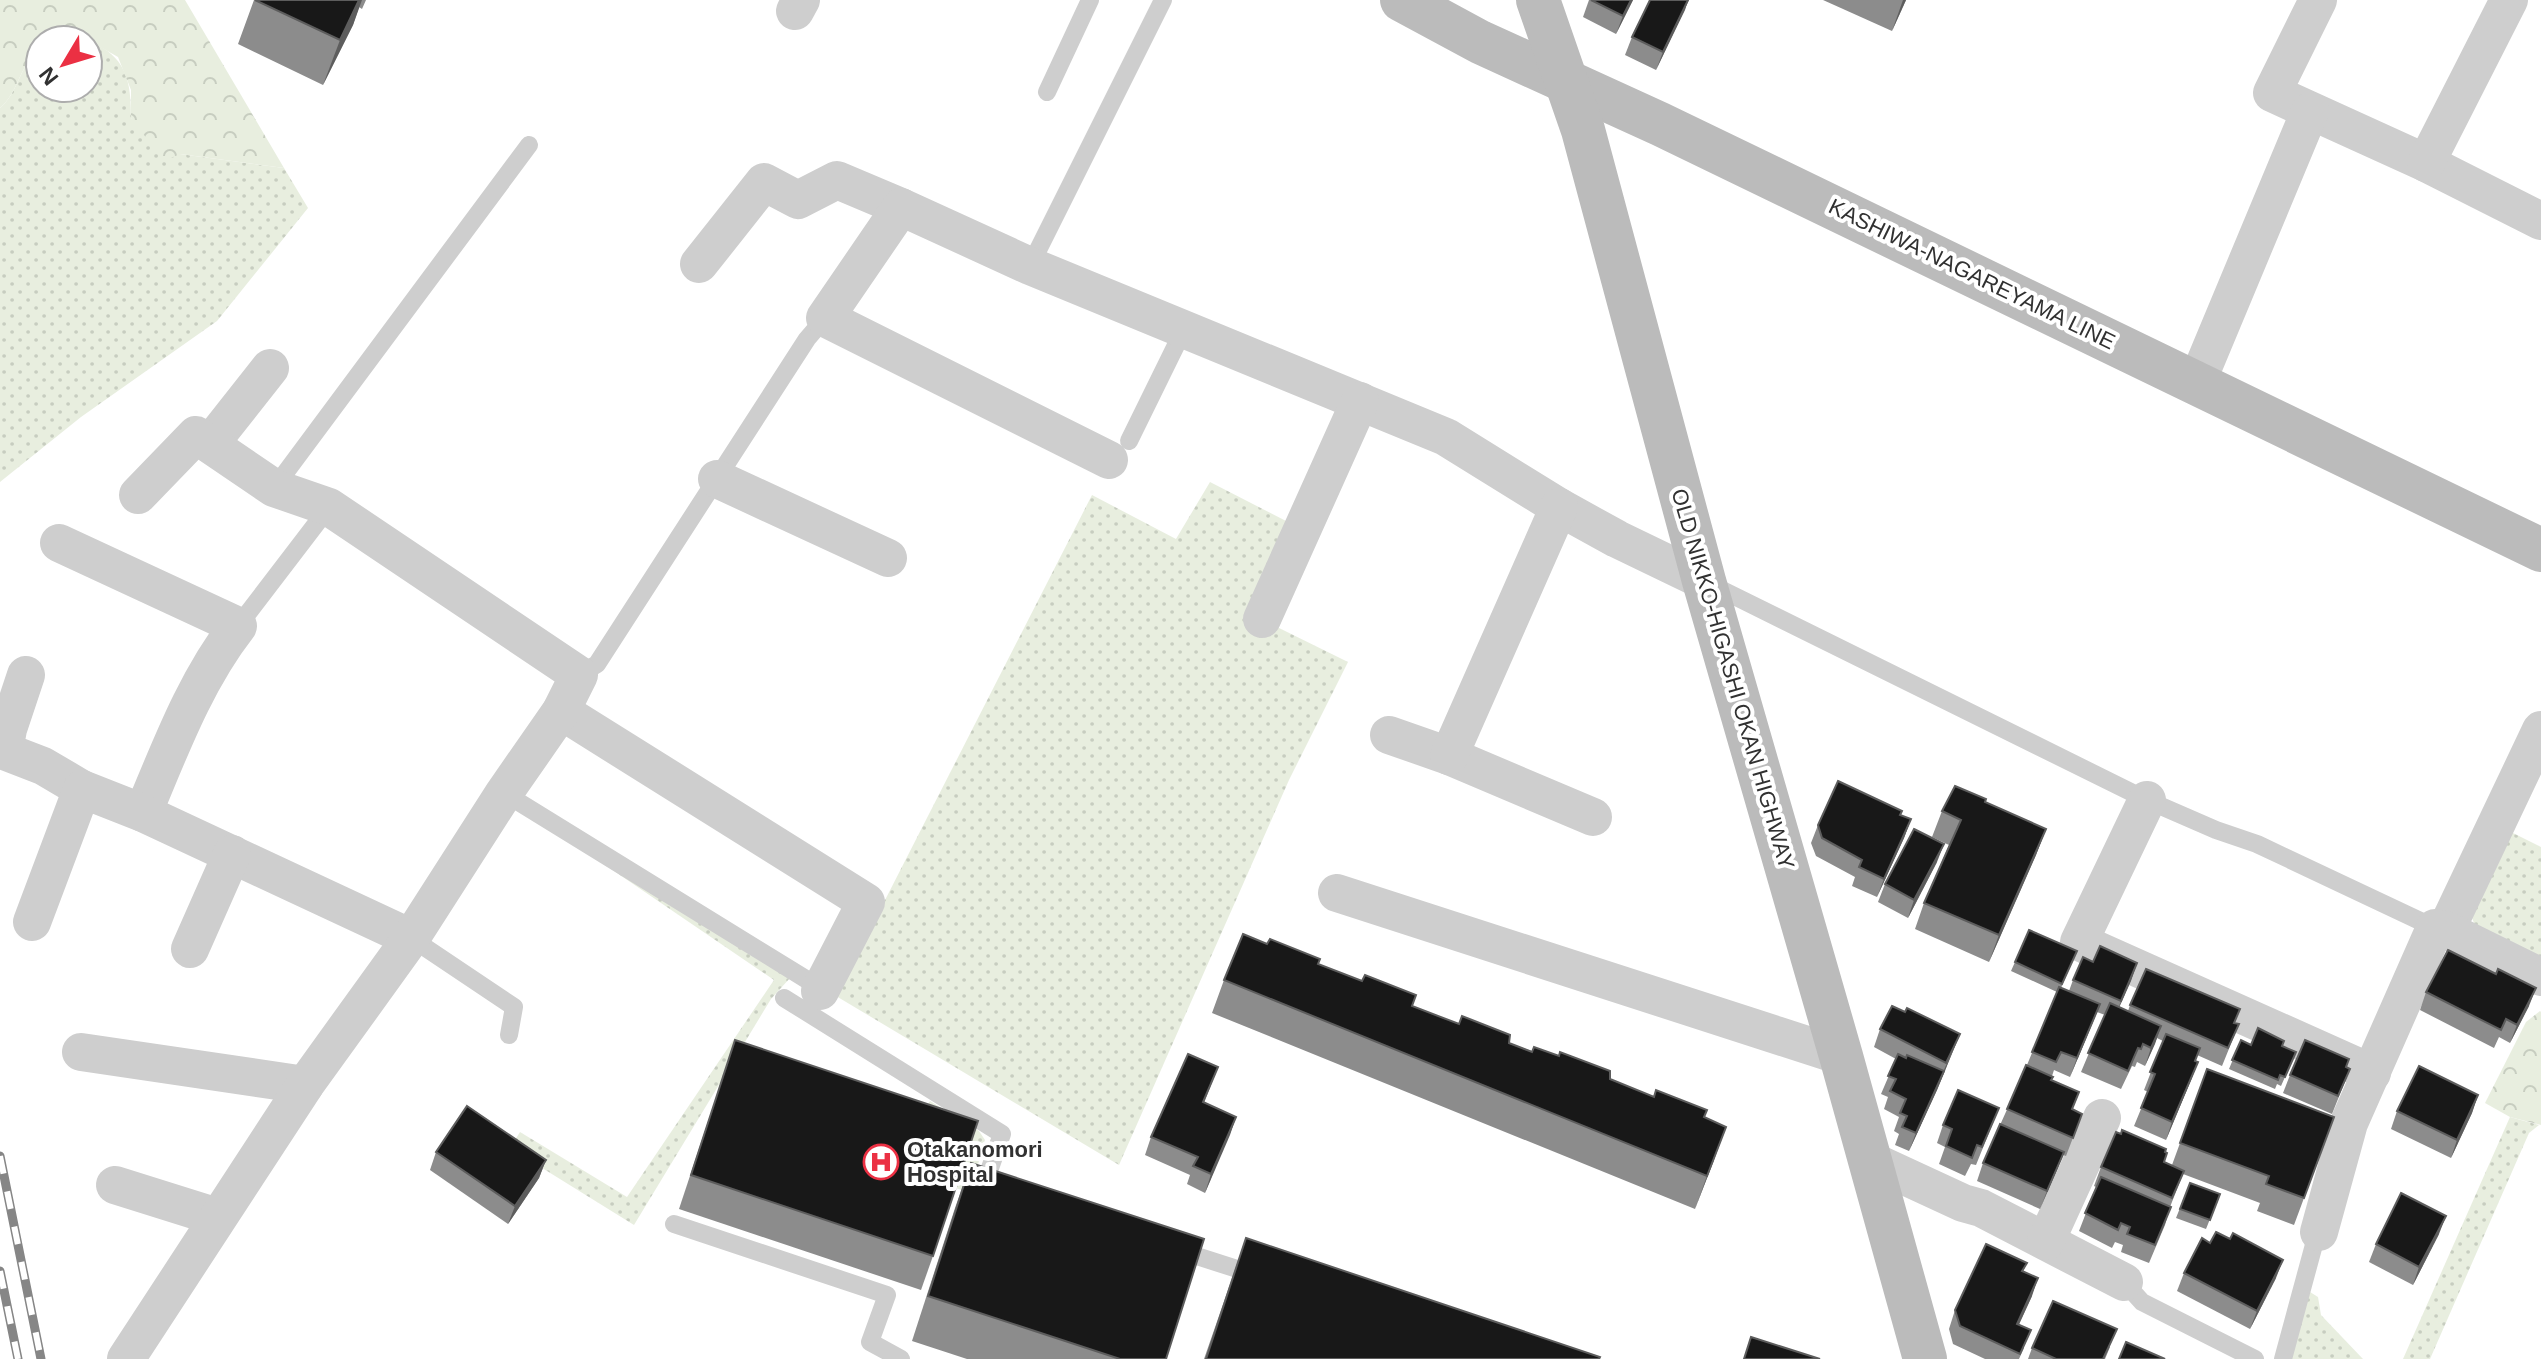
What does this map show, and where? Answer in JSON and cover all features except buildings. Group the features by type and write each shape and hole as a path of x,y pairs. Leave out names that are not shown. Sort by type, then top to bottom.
{"street":[{"name":"KASHIWA-NAGAREYAMA LINE","path":"1402,0 1480,42 1660,124 2541,550"},
{"name":"OLD NIKKO-HIGASHI OKAN HIGHWAY","path":"1538,0 1583,130 1704,581 1925,1359"},
{"path":"2318,0 2272,93 2426,163 2541,221"},
{"path":"2426,163 2509,0"},
{"path":"2197,382 2310,111"},
{"path":"699,264 764,182 798,200 837,180 1030,266 1446,437 1559,507 1704,581"},
{"path":"901,207 825,318 1119,450"},
{"path":"210,444 270,368"},
{"path":"1262,619 1360,401"},
{"path":"126,1359 305,1085 411,938 561,711 579,675 329,507 274,488 196,435 138,495"},
{"path":"717,479 888,558"},
{"path":"1449,756 1559,507"},
{"path":"59,543 238,626 221,648 190,704 143,813"},
{"path":"26,675 4,751 43,766 82,789 143,813 411,938"},
{"path":"561,711 866,902 802,995"},
{"path":"2319,1232 2349,1123 2440,929 2541,730"},
{"path":"1389,735 1449,756 1593,817"},
{"path":"32,922 82,789"},
{"path":"2147,800 2079,942 2372,1073"},
{"path":"190,949 232,854"},
{"path":"1337,893 1841,1056"},
{"path":"2440,929 2541,977"},
{"path":"81,1052 305,1085"},
{"path":"2046,1241 2102,1118"},
{"path":"1870,1160 1963,1203 1981,1208 2124,1282"},
{"path":"115,1185 217,1217"}],"lane":[{"path":"1047,92 1090,0"},
{"path":"1030,266 1163,0"},
{"path":"274,488 529,145"},
{"path":"579,675 597,664 807,339 825,318"},
{"path":"1119,450 1184,329"},
{"path":"238,626 329,507"},
{"path":"1704,581 2147,800 2257,844 2440,929"},
{"path":"504,793 809,981 802,995 1002,1134 983,1188 998,1192"},
{"path":"411,938 514,1007 509,1035"},
{"path":"674,1224 887,1295 870,1342 901,1359"},
{"path":"2283,1359 2319,1232"},
{"path":"1162,1245 1280,1283"},
{"path":"2124,1282 2142,1302 2255,1359"}],"green space":[{"path":"0,0 185,0 284,168 180,154 164,161 131,118 131,90 118,57 104,49 104,24 24,24 24,70 0,108"},
{"path":"104,49 112,54 127,78 131,118 180,154 284,168 308,208 217,321 81,417 0,482 0,108 24,70 24,104 104,104"},
{"path":"1210,482 1288,522 1277,627 1348,662 1289,780 1119,1165 836,996 1092,495 1176,539"},
{"path":"2511,832 2541,847 2541,963 2478,933 2470,913"},
{"path":"595,858 790,978 771,999 634,1225 510,1148 520,1132 627,1197 774,980"},
{"path":"2540,1011 2541,1125 2510,1117 2485,1103 2526,1022"},
{"path":"930,1101 979,1131 985,1140 970,1192 955,1188 913,1127"},
{"path":"2510,1117 2539,1125 2529,1133 2430,1359 2403,1359"},
{"path":"2310,1292 2318,1297 2321,1315 2363,1359 2289,1359"}],"railway":[{"path":"0,1156 41,1359"},
{"path":"0,1271 18,1359"}],"place":[{"name":"Otakanomori Hospital","path":"881,1162"}]}
